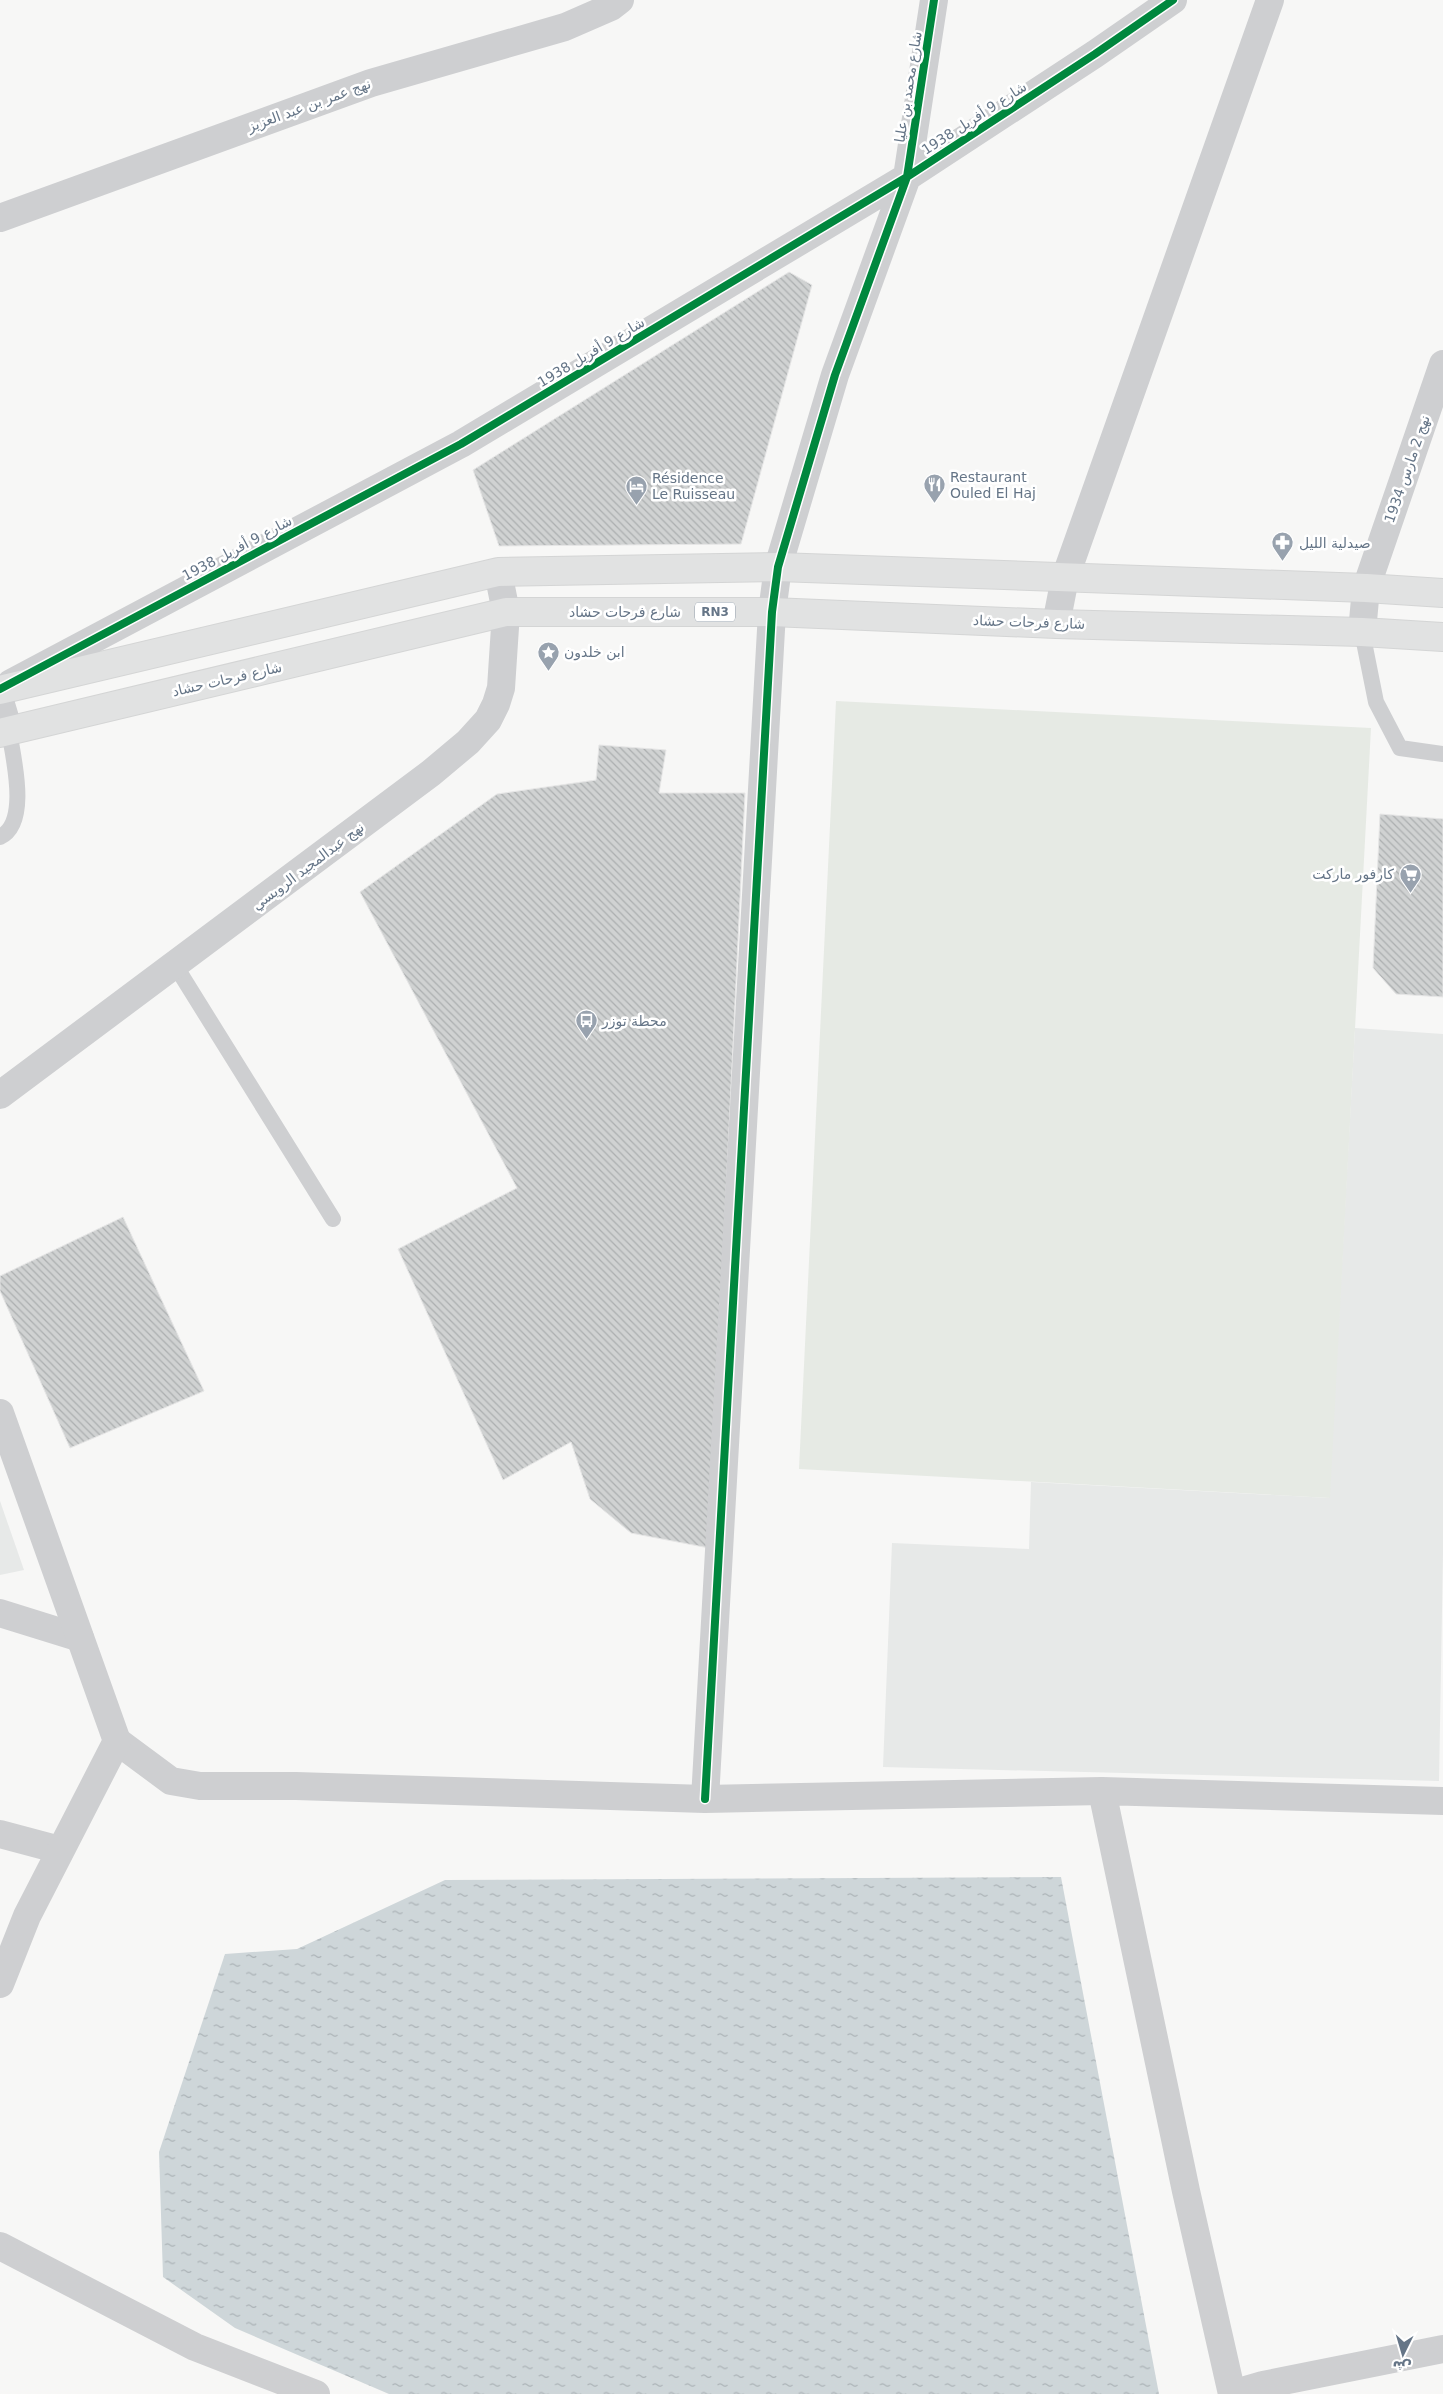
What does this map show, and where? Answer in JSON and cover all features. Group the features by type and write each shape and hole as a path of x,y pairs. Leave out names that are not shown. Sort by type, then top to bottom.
{"main road":[{"path":"0,689 498,572 778,567 1366,588 1443,593"},
{"name":"شارع فرحات حشاد","path":"4,732 506,612 772,612 1056,624 1362,632 1443,637"}],"street":[{"name":"نهج عمر بن عبد العزيز","path":"0,218 370,83 565,27 611,7 620,0"},
{"name":"شارع محمد بن عليا","path":"705,1799 772,612 778,567 835,375 907,177 934,0"},
{"name":"شارع 9 أفريل 1938","path":"0,689 461,444 907,177 1095,54 1173,0"},
{"path":"1056,624 1065,578 1270,0"},
{"name":"نهج 2 مارس 1934","path":"1362,632 1366,588 1443,364"},
{"name":"نهج عبدالمجيد الرويسي","path":"0,1096 423,780 468,742 488,720 498,696 506,612 498,572"},
{"path":"0,701 4,732"},
{"path":"0,1413 117,1741 171,1781 200,1786 296,1786 705,1799 1102,1791 1443,1801"},
{"path":"0,1613 80,1638"},
{"path":"0,1984 27,1916 117,1741"},
{"path":"1102,1791 1184,2181 1232,2394 1263,2385 1443,2349"},
{"path":"0,1834 60,1850"},
{"path":"0,2246 195,2346 316,2394"}],"lane":[{"path":"1362,632 1376,702 1400,748 1443,754"},
{"path":"0,837 16,818 18,791 4,732"},
{"path":"175,964 332,1219"}],"shaded area":[{"path":"836,701 1371,728 1330,1498 799,1469"},
{"path":"1355,1028 1443,1034 1443,1553 1439,1781 883,1767 892,1543 1029,1549 1031,1482 1329,1498"},
{"path":"0,1501 24,1570 0,1575"}],"water":[{"path":"1061,1877 1159,2394 389,2394 235,2328 163,2277 159,2152 225,1954 297,1949 445,1880"}],"building":[{"path":"789,272 812,285 741,544 499,546 473,470"},
{"name":"محطة توزر","path":"599,745 666,750 659,793 745,793 709,1548 631,1533 590,1499 571,1442 503,1480 398,1249 517,1188 360,892 497,794 596,780"},
{"name":"كارفور ماركت","path":"1380,814 1443,819 1443,997 1396,994 1373,968"},
{"path":"123,1217 204,1391 70,1448 0,1291 0,1276"}],"cycle path":[{"path":"705,1799 772,612 778,567 835,375 907,177 934,0"},
{"path":"0,689 461,444 907,177 1095,54 1173,0"}],"place":[{"name":"Restaurant Ouled El Haj","path":"934,504"},
{"name":"Résidence Le Ruisseau","path":"636,505"},
{"name":"صيدلية الليل","path":"1283,562"},
{"name":"ابن خلدون","path":"548,671"},
{"name":"كارفور ماركت","path":"1410,893"},
{"name":"محطة توزر","path":"586,1040"}]}
